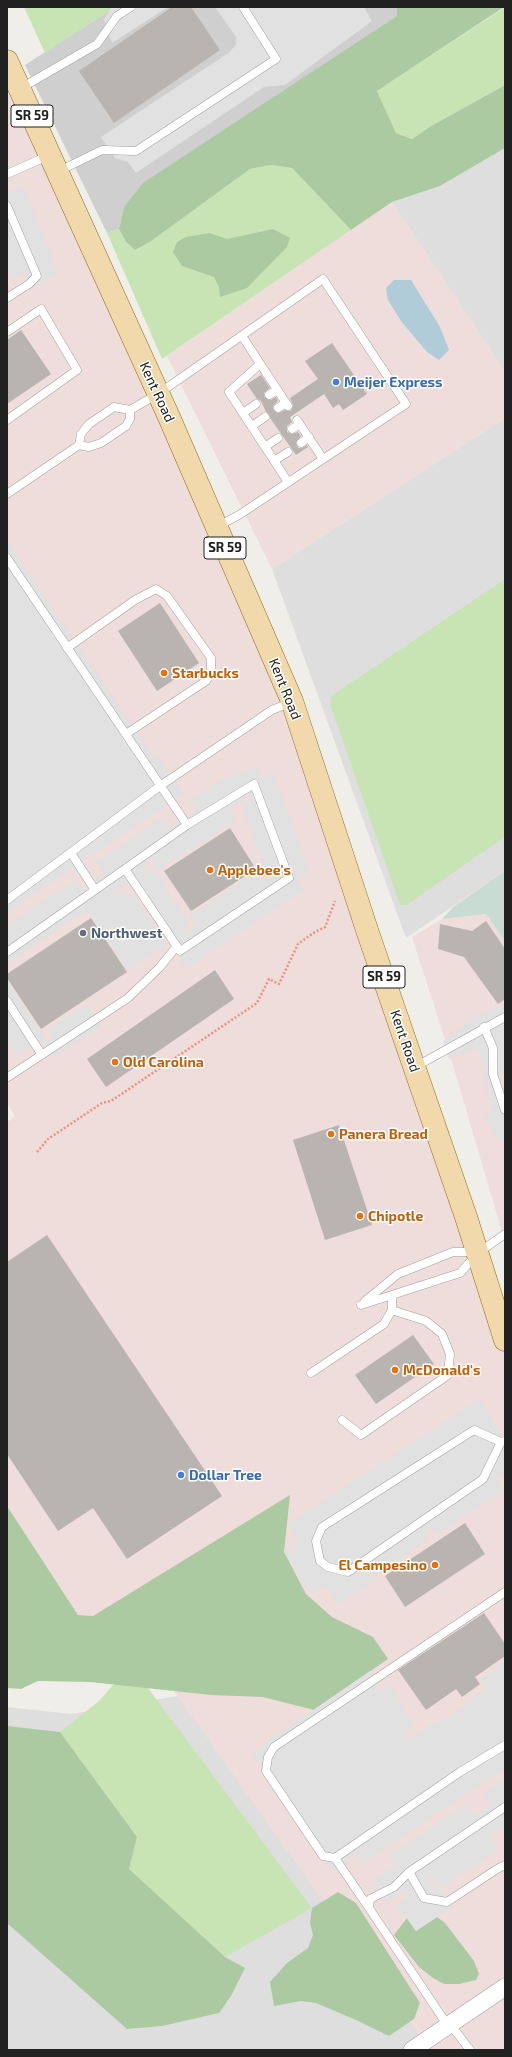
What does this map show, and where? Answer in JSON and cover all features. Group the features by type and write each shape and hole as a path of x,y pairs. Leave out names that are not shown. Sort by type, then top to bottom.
{"main road":[{"name":"Kent Road","path":"7,61 158,394 292,701 414,1067 478,1253 505,1340"}],"street":[{"path":"412,2050 505,1987"}],"lane":[{"path":"20,89 97,44 116,16 131,7"},
{"path":"7,174 102,150 136,151 276,60 243,7"},
{"path":"7,206 37,276 29,284 7,298"},
{"path":"80,445 81,434 89,424 114,407 130,410 158,394 323,279 406,404 239,515 216,527"},
{"path":"7,332 41,309 77,370 7,420"},
{"path":"242,336 287,404 278,408"},
{"path":"260,364 229,392 288,482"},
{"path":"269,395 277,390"},
{"path":"243,413 256,404"},
{"path":"7,494 80,445 89,447 101,443 126,426 130,419 130,410"},
{"path":"252,426 265,417"},
{"path":"292,429 299,422 324,459"},
{"path":"302,443 309,437"},
{"path":"265,447 278,438"},
{"path":"274,461 288,452"},
{"path":"7,558 187,825"},
{"path":"67,648 135,600 156,589 167,596 211,658 211,672 206,681 126,734"},
{"path":"7,900 160,786 272,710 292,701"},
{"path":"7,952 187,825 254,784 289,878 180,951 125,869"},
{"path":"72,853 95,890"},
{"path":"8,1077 128,998 159,968 177,946"},
{"path":"7,1001 42,1055"},
{"path":"414,1067 484,1027 505,1017"},
{"path":"484,1027 493,1048 493,1074 505,1110"},
{"path":"478,1253 453,1252 398,1274 361,1305 460,1273 478,1253 505,1234"},
{"path":"310,1373 384,1324 392,1310 392,1295"},
{"path":"342,1420 361,1435 448,1375 450,1354 442,1334 426,1321 392,1310"},
{"path":"474,1430 503,1441 483,1479 348,1572 328,1567 320,1561 316,1541 322,1527 474,1430"},
{"path":"505,1592 274,1747 268,1757 266,1771 323,1856 335,1858 460,1772 505,1745"},
{"path":"369,1908 370,1899 394,1887 409,1872 505,1807"},
{"path":"335,1858 449,2025 470,2050"},
{"path":"409,1872 424,1898 447,1902 496,1869 505,1865"}],"path":[{"path":"37,1152 48,1139 102,1103 110,1102 257,1003 269,979 279,984 298,944 325,927 336,901"}],"shaded area":[{"path":"112,7 168,7 112,43 104,19"},
{"path":"115,7 397,7 398,16 124,207 119,229 107,233 25,65"},
{"path":"215,7 364,7 372,21 285,85 264,87 136,173 128,162 115,158 101,137 230,52 236,44 236,37"},
{"path":"7,73 223,555 304,758 467,1227 505,1354 505,1979 421,2039 113,1605 93,1616 78,1615 7,1506 7,1122 15,1116 7,1103"},
{"path":"505,148 505,372 392,202 440,186"},
{"path":"23,186 58,272 32,290 25,273 12,279 7,267 7,192"},
{"path":"392,202 505,372 505,418 272,569 167,356"},
{"path":"505,418 505,871 406,938 272,569"},
{"path":"7,542 150,751 159,756 184,794 7,912"},
{"path":"255,768 261,778 274,774 310,874 298,878 304,890 186,969 131,883 128,883 116,891 117,894 133,894 166,945 128,970 90,914 82,913 7,964 7,925 76,880 84,890 87,889 87,883 104,873 96,862 162,817 170,828 174,826 176,823 195,811 196,808 191,799 223,779","holes":["249,797 251,802 242,808 266,872 276,869 278,870 262,882 255,872 190,916 197,926 186,932 184,927 189,923 154,869 147,873 144,866 152,861 159,871 236,819 229,809"]},
{"path":"486,914 505,941 505,1242 450,1055 412,937 442,919"},
{"path":"7,982 46,1041 29,1048 18,1056 7,1039"},
{"path":"86,1004 100,1027 55,1057 46,1041 54,1036 49,1029"},
{"path":"505,1004 505,1073 501,1071 505,1091 505,1149 484,1117 492,1111 486,1091 480,1053 476,1049 449,1059 443,1041 480,1014"},
{"path":"480,1398 505,1442 505,1472 497,1478 502,1491 437,1534 431,1529 424,1533 428,1540 379,1573 367,1586 338,1603 324,1585 311,1594 284,1552 299,1542 287,1525"},
{"path":"505,1662 505,1768 362,1863 354,1852 349,1861 334,1871 322,1858 253,1756 255,1750 370,1671 378,1691 389,1685 414,1725 404,1733 410,1742 417,1733 432,1723 437,1724 467,1704 466,1701 486,1689 479,1679"},
{"path":"178,1696 424,2042 412,2050 7,2050 7,1707 71,1714"},
{"path":"505,1779 505,1827 490,1837 498,1850 440,1888 432,1876 429,1875 427,1880 436,1889 444,1892 452,1907 416,1931 397,1905 407,1898 405,1892 402,1892 388,1902 372,1880 395,1866 389,1856 465,1805 473,1816 490,1806 482,1793"},
{"path":"505,1993 505,2050 412,2050"}],"green space":[{"path":"24,7 115,7 45,53"},
{"path":"397,7 504,7 377,91 396,133 412,139 431,126 505,85 505,148 440,186 392,202 351,230 292,168 271,165 250,169 150,242 135,250 126,242 119,229 124,207 143,183 397,16"},
{"path":"505,7 505,85 431,126 412,139 396,133 377,91"},
{"path":"271,165 292,168 351,230 162,359 107,233 119,229 126,242 135,250 150,242 250,169"},
{"path":"273,229 290,238 287,247 247,288 220,297 219,287 214,277 182,266 173,252 177,242 186,237 209,233 227,239"},
{"path":"505,579 505,837 406,905 400,905 330,704 331,696"},
{"path":"505,871 505,941 486,914 442,919 453,907"},
{"path":"290,1495 284,1552 306,1594 332,1617 373,1637 388,1659 314,1710 263,1697 211,1695 90,1682 38,1681 21,1689 7,1688 7,1506 78,1615 93,1616"},
{"path":"114,1684 148,1688 312,1908 225,1957 129,1869 137,1837 60,1732 99,1701"},
{"path":"7,1726 60,1732 137,1837 129,1869 225,1957 245,1968 231,1996 219,2013 162,2026 127,2029 7,1923"},
{"path":"338,1892 356,1903 420,2003 414,2019 389,2036 316,2003 301,2001 274,2006 270,1982 287,1963 308,1948 313,1935 310,1923 312,1908"},
{"path":"437,1917 445,1923 474,1961 479,1974 476,1980 459,1984 444,1984 433,1978 419,1967 394,1935 407,1918 416,1931"}],"water":[{"path":"394,280 411,280 440,327 449,350 439,360 427,352 401,321 388,300 386,288"}],"building":[{"path":"172,7 191,7 220,50 114,123 79,71"},
{"path":"21,330 51,374 7,404 7,340"},
{"path":"332,343 367,394 343,410 339,404 333,408 324,394 290,417 292,422 287,426 287,432 292,434 298,432 301,436 296,443 298,448 302,448 307,445 308,447 296,455 270,418 269,414 266,412 261,401 257,399 247,384 261,375 270,388 264,393 265,398 270,400 276,397 278,401 273,406 274,411 278,413 285,410 291,411 293,405 290,398 318,379 305,361"},
{"path":"160,603 199,663 157,691 118,631"},
{"name":"Applebee's","path":"230,828 256,869 191,911 164,871"},
{"path":"91,918 127,972 41,1029 7,978 7,974"},
{"path":"486,921 505,949 505,999 498,1004 464,957 438,949 440,924 472,931"},
{"path":"215,970 234,999 106,1087 87,1059"},
{"path":"339,1125 372,1225 325,1240 293,1140"},
{"path":"47,1235 222,1496 127,1559 93,1508 58,1531 7,1454 7,1262"},
{"name":"McDonald's","path":"413,1335 434,1364 376,1404 355,1375"},
{"name":"El Campesino","path":"465,1523 485,1554 405,1607 385,1576"},
{"path":"484,1613 505,1644 505,1656 475,1677 480,1684 462,1697 456,1689 426,1710 398,1670"}],"place":[{"name":"Meijer Express","path":"336,382"},
{"name":"Starbucks","path":"164,673"},
{"name":"Applebee's","path":"210,870"},
{"name":"Northwest","path":"83,933"},
{"name":"Old Carolina","path":"115,1062"},
{"name":"Panera Bread","path":"331,1134"},
{"name":"Chipotle","path":"360,1216"},
{"name":"McDonald's","path":"395,1370"},
{"name":"Dollar Tree","path":"181,1475"},
{"name":"El Campesino","path":"435,1565"}]}
